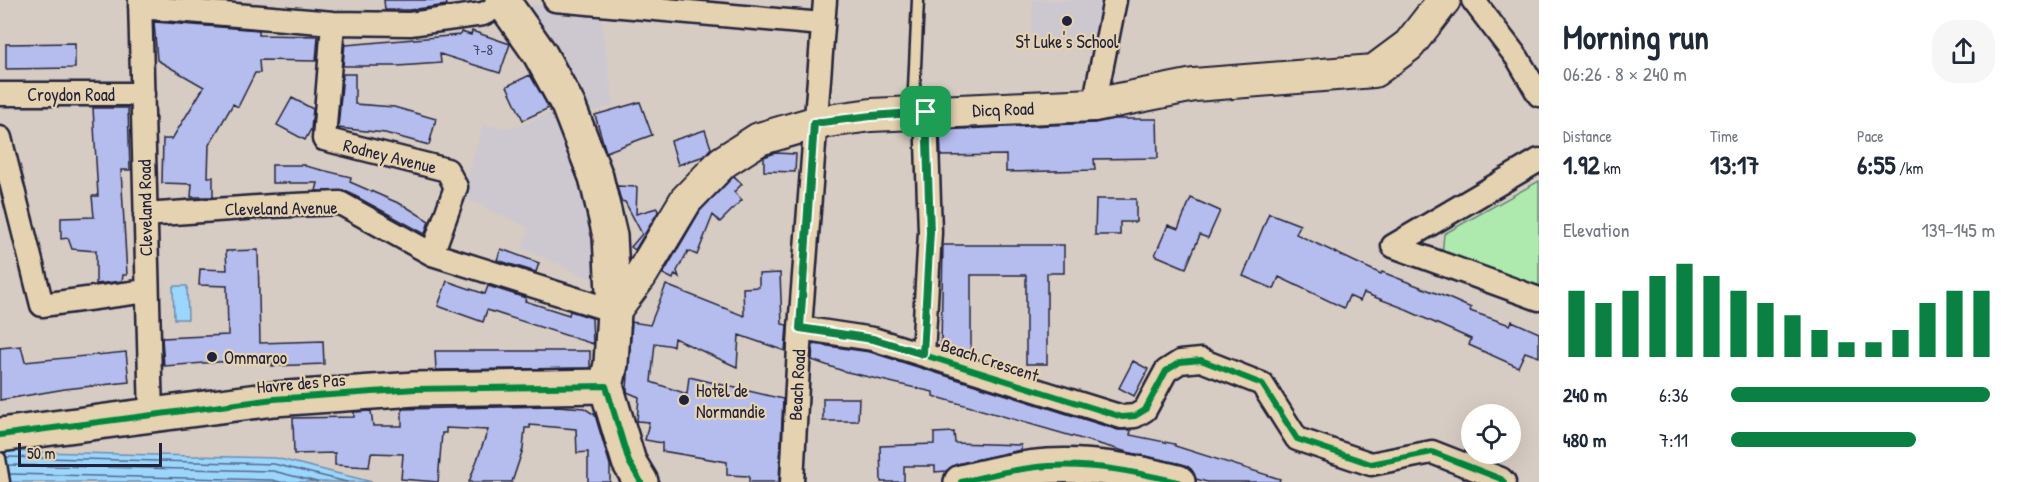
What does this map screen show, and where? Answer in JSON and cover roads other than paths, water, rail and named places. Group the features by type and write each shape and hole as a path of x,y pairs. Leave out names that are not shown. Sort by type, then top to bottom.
{"main road":[{"name":"Dicq Road","path":"614,311 641,275 686,200 723,162 759,139 814,123 919,112 1094,105 1194,85 1374,71 1409,45 1444,0"},
{"path":"506,1 540,54 568,105 596,177 610,236 614,311 611,364 606,386 629,462 641,482"},
{"name":"Havre des Pas","path":"0,435 274,399 415,389 606,386"},
{"path":"961,482 1050,466 1113,468 1178,482"}],"street":[{"path":"555,0 822,24"},
{"name":"Beach Road","path":"792,482 814,123 825,0"},
{"path":"1094,105 1115,0"},
{"path":"1473,0 1518,59 1539,95"},
{"path":"140,4 333,23 410,24 483,14 506,1"},
{"name":"Cleveland Road","path":"140,4 151,416"},
{"name":"Rodney Avenue","path":"333,23 324,139 447,170 456,187 432,254"},
{"name":"Croydon Road","path":"0,94 143,94"},
{"path":"919,112 930,232 923,354"},
{"path":"0,138 42,305 147,291"},
{"path":"1539,160 1393,246 1539,300"},
{"name":"Cleveland Avenue","path":"145,215 340,203 432,254 614,311"},
{"name":"Beach Crescent","path":"800,328 873,339 1122,417 1135,416 1145,410 1166,371 1180,362 1201,360 1262,384 1297,439 1371,464 1432,452 1504,482"}],"lane":[{"path":"918,0 919,112"},
{"path":"0,458 4,482"}],"water":[{"path":"173,286 187,286 188,319 174,319"},
{"path":"0,451 276,458 372,482 0,482"}],"place":[{"name":"St Luke's School","path":"1067,21"},
{"name":"Ommaroo","path":"212,357"},
{"name":"Hotel de Normandie","path":"684,400"}]}
